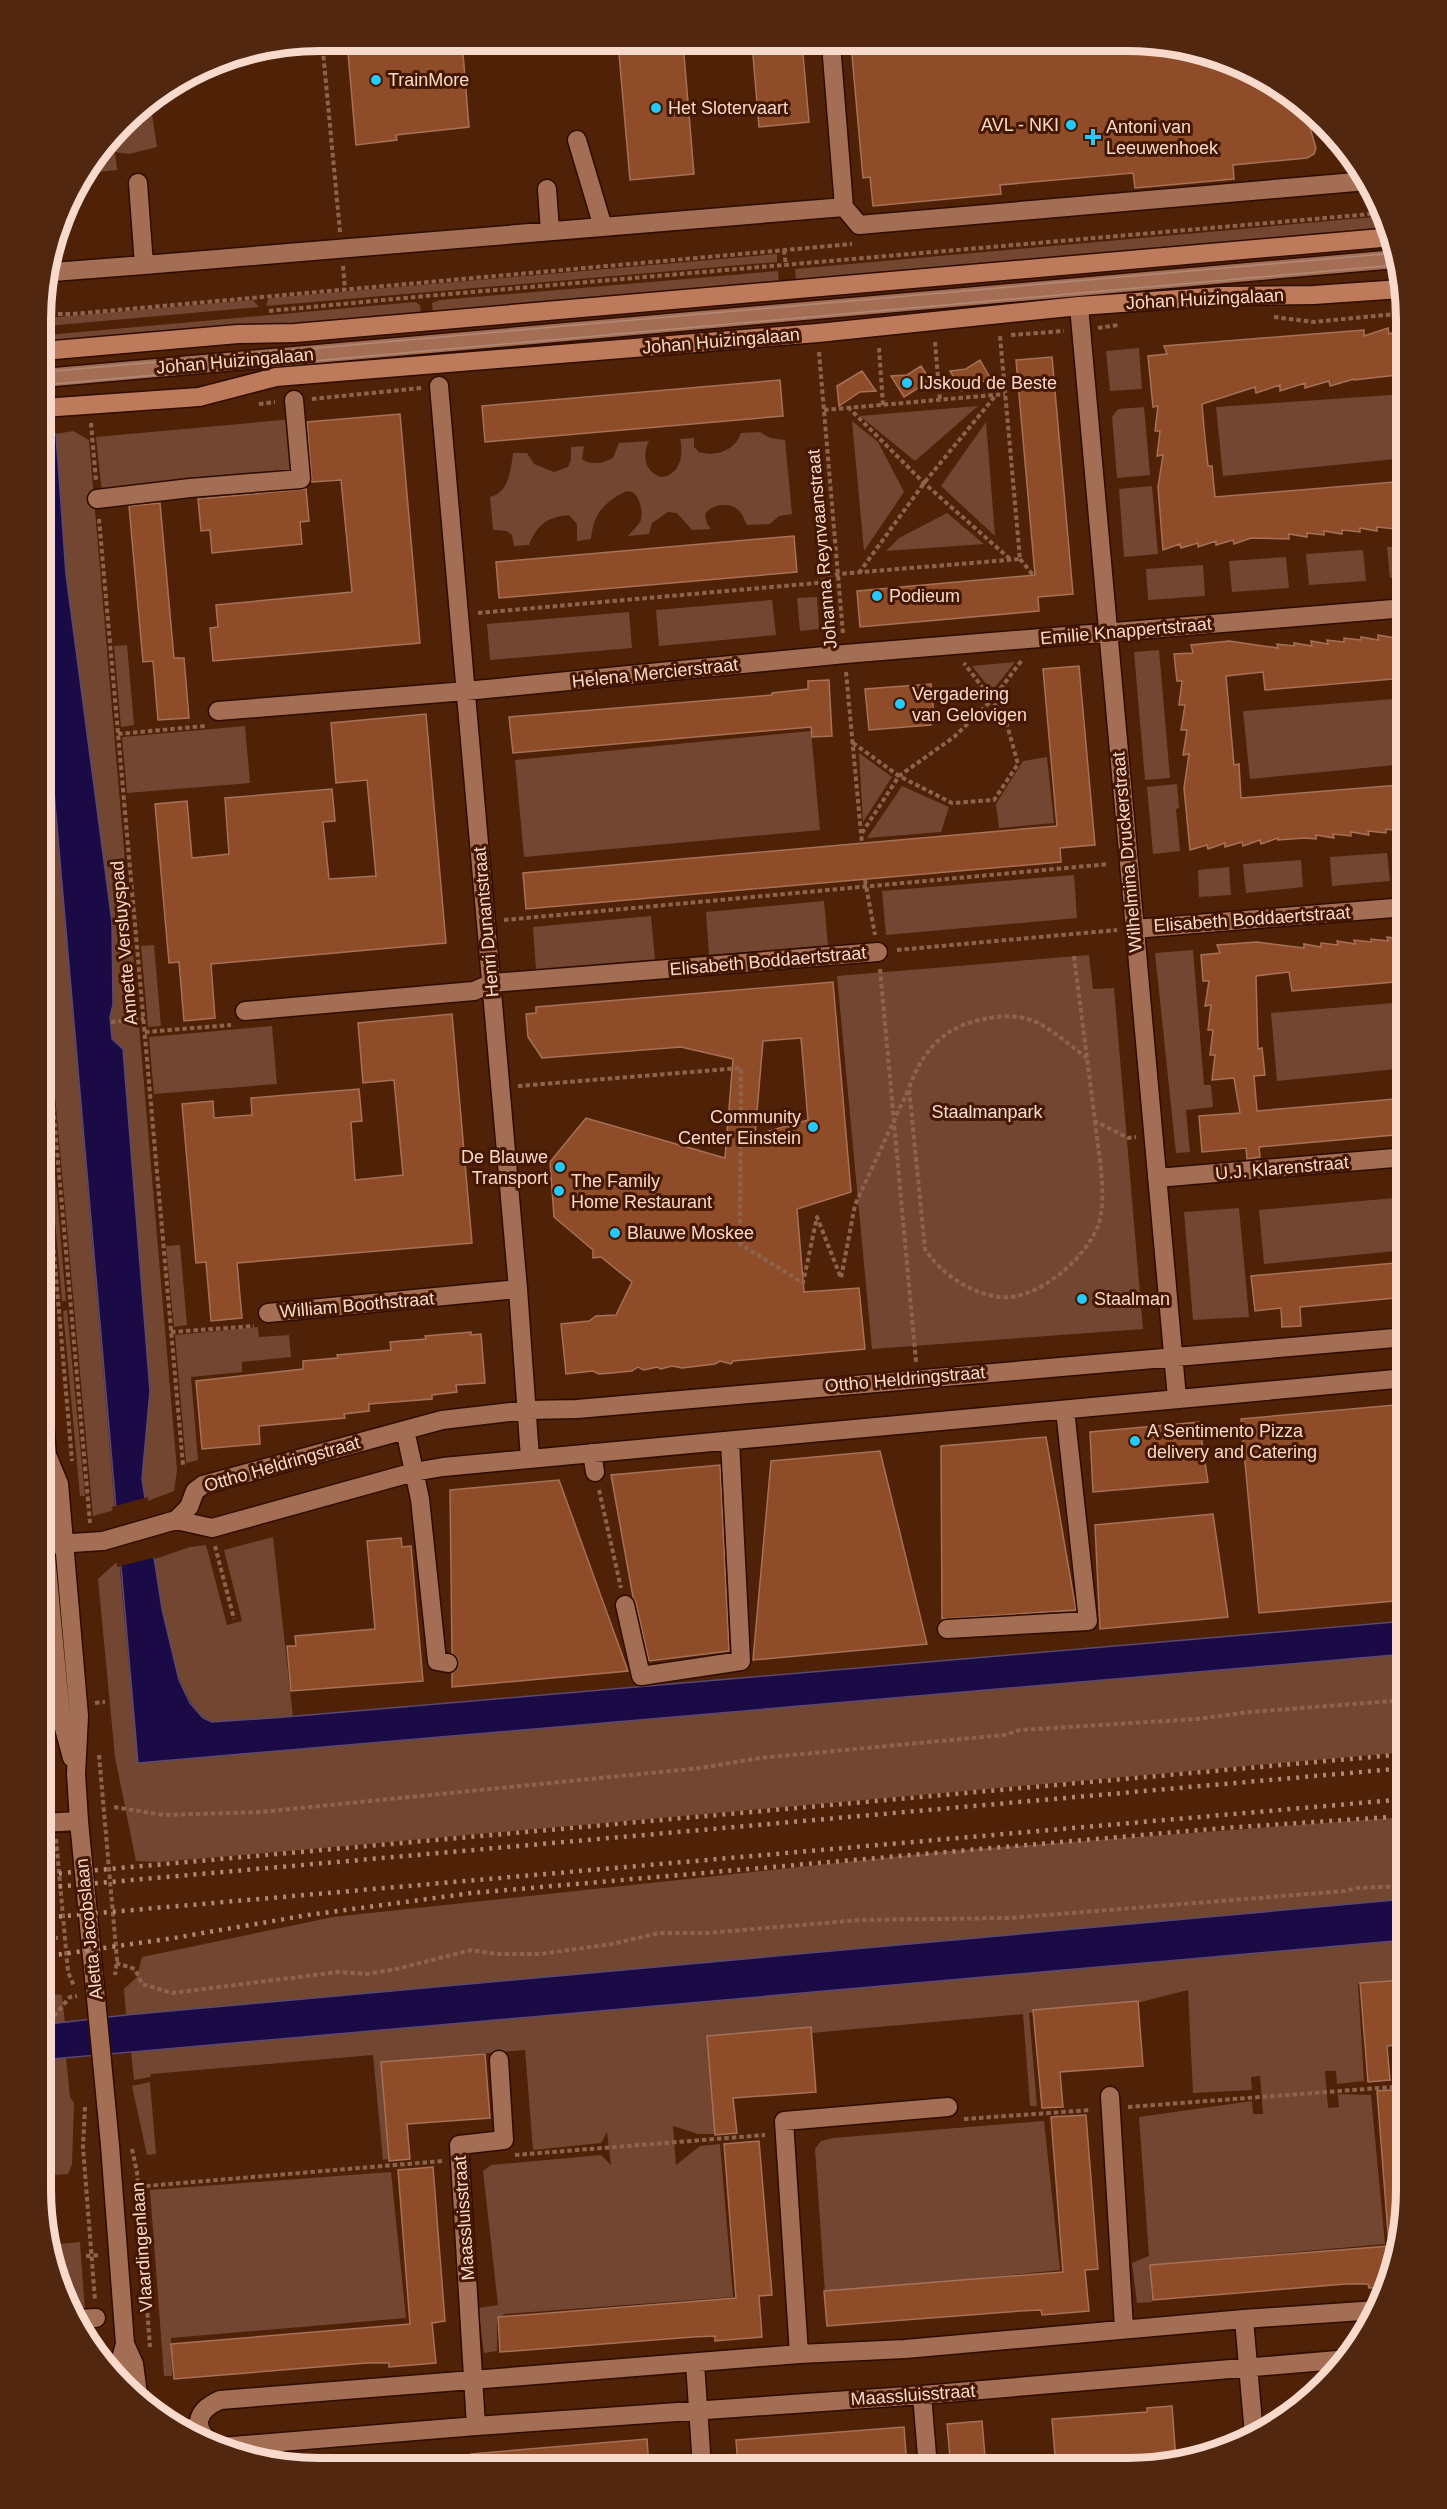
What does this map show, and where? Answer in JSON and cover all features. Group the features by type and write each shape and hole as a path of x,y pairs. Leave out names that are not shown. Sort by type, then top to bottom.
{"main road":[{"name":"Johan Huizingalaan","path":"51,350 238,334 340,330 1383,238"},
{"name":"Johan Huizingalaan","path":"51,407 199,397 276,377 818,333 1079,306 1222,296 1314,295 1394,289"}],"street":[{"path":"832,51 844,207 859,225 1357,182"},
{"path":"577,140 603,227"},
{"path":"138,183 144,265"},
{"path":"547,189 550,231"},
{"path":"55,272 844,207"},
{"name":"Johan Huizingalaan","path":"51,377 1389,260"},
{"name":"Wilhelmina Druckerstraat","path":"1079,306 1177,1398"},
{"name":"Henri Dunantstraat","path":"439,386 518,1289 530,1458"},
{"path":"97,499 190,488 301,479 294,400"},
{"name":"Emilie Knappertstraat","path":"845,654 1396,609"},
{"name":"Helena Mercierstraat","path":"218,711 466,691 845,654"},
{"name":"Elisabeth Boddaertstraat","path":"1134,929 1396,909"},
{"name":"Elisabeth Boddaertstraat","path":"245,1011 474,991 492,983 878,952"},
{"name":"U.J. Klarenstraat","path":"1157,1178 1396,1158"},
{"name":"William Boothstraat","path":"268,1313 518,1289"},
{"name":"Ottho Heldringstraat","path":"169,1522 189,1507 195,1491 203,1485 441,1420 527,1410 577,1408 1396,1338"},
{"path":"51,1545 97,1541 169,1522 212,1528 443,1467 1396,1379"},
{"path":"947,1629 1088,1621 1065,1410"},
{"path":"405,1430 420,1500 437,1661 448,1663"},
{"path":"625,1605 641,1676 741,1661 730,1441"},
{"path":"592,1453 595,1472"},
{"name":"Aletta Jacobslaan","path":"51,1465 59,1484 51,1545 79,1716 76,1774 79,1821 103,2084"},
{"path":"51,1822 79,1821"},
{"name":"Maassluisstraat","path":"476,2426 459,2145 504,2140 499,2060"},
{"name":"Vlaardingenlaan","path":"103,2084 125,2344 134,2364 137,2385"},
{"path":"1110,2096 1124,2328"},
{"path":"799,2354 784,2121 948,2107"},
{"path":"196,2427 199,2427 203,2411 220,2400 799,2354 905,2349 1124,2328 1367,2311"},
{"path":"84,2319 96,2318"},
{"path":"1244,2319 1253,2426"},
{"name":"Vlaardingenlaan","path":"119,2367 125,2344"},
{"name":"Maassluisstraat","path":"239,2445 476,2426 922,2395 1335,2359"},
{"path":"695,2363 701,2458"},
{"path":"922,2395 927,2458"}],"path":[{"path":"323,51 345,289"},
{"path":"264,312 1374,214"},
{"path":"51,314 73,314 857,243"},
{"path":"1269,316 1314,322 1396,314"},
{"path":"1080,330 1122,325"},
{"path":"1000,336 1020,559 1033,575"},
{"path":"935,342 940,400"},
{"path":"879,348 883,405"},
{"name":"Johanna Reynvaanstraat","path":"819,352 862,844"},
{"path":"824,410 1005,394"},
{"path":"859,573 924,483 996,395"},
{"path":"848,407 924,483 1010,560"},
{"name":"Annette Versluyspad","path":"91,419 183,1465"},
{"path":"459,615 817,583 838,574 1020,559"},
{"path":"861,834 899,776 954,737 992,700 1038,638"},
{"path":"853,743 899,776 952,803 994,800 1018,764 1007,725 992,700 951,645"},
{"path":"118,734 208,726 206,712 218,711"},
{"path":"486,922 1128,863"},
{"path":"865,880 878,952 918,1377"},
{"name":"Elisabeth Boddaertstraat","path":"878,952 1134,929"},
{"path":"909,1088 925,1249 950,1275 980,1293 1002,1298 1026,1293 1067,1269 1082,1255 1098,1225 1102,1201 1095,1121 1074,956"},
{"path":"145,1032 234,1024 233,1012 245,1011"},
{"path":"500,1088 741,1068 741,1244 803,1283 818,1216 841,1278 855,1205 894,1122 917,1065 936,1042 953,1028 974,1019 1007,1016 1036,1022 1087,1058"},
{"path":"111,1022 144,1019"},
{"path":"51,1085 70,1305 97,1541"},
{"path":"1095,1121 1128,1138 1154,1135"},
{"path":"51,1277 56,1277"},
{"path":"59,1306 70,1305"},
{"name":"William Boothstraat","path":"171,1332 259,1326 258,1314 268,1313"},
{"path":"595,1472 625,1605"},
{"path":"213,1540 234,1619"},
{"path":"114,1807 164,1815 261,1812 700,1768 760,1758 1004,1735 1020,1730 1197,1719 1260,1711 1396,1701"},
{"path":"51,1763 57,1762"},
{"path":"116,1963 135,1969 142,1984 172,1993 338,1972 367,1974 397,1969 471,1950 496,1954 540,1954 612,1944 659,1933 708,1933 860,1920 1009,1918 1215,1903 1345,1891 1356,1888 1396,1886"},
{"path":"51,1938 58,1938"},
{"path":"51,2020 70,1997 78,1996"},
{"path":"85,2101 83,2147 98,2340"},
{"name":"Vlaardingenlaan","path":"130,2141 137,2172 150,2354"}],"green space":[{"path":"151,111 157,147 129,154 115,152 117,170 95,172 118,143"},
{"path":"1376,217 1381,230 796,283 795,269"},
{"path":"777,254 777,262 266,306 268,299 271,298"},
{"path":"778,271 779,285 433,314 432,303 440,300"},
{"path":"253,300 259,307 51,326 51,318"},
{"path":"415,302 420,305 421,314 295,327 208,327 51,341 51,335"},
{"path":"1139,348 1142,389 1110,391 1106,351"},
{"path":"1396,395 1396,459 1223,476 1216,407"},
{"path":"978,406 915,461 860,416"},
{"path":"1144,407 1150,475 1117,478 1112,417 1118,409"},
{"path":"293,419 297,475 102,493 96,437"},
{"path":"852,421 878,442 904,492 864,551"},
{"path":"986,422 995,536 941,486"},
{"path":"73,431 89,440 177,1470 174,1491 145,1502 142,1478 150,1391 123,1049 112,1039 110,1017 113,1005 112,922 66,574 56,434"},
{"path":"760,432 770,438 785,440 792,514 779,516 770,524 747,525 736,509 722,505 712,508 705,514 707,524 711,529 692,530 677,513 668,512 652,523 649,534 628,536 640,522 642,514 637,497 628,491 612,499 602,508 596,519 591,539 577,541 577,524 569,515 544,523 539,527 529,545 514,546 512,535 507,531 493,530 490,497 496,495 505,486 513,453 527,453 534,464 554,472 568,467 571,460 571,447 584,446 582,459 597,463 613,458 619,443 649,441 645,457 646,463 651,472 662,477 677,468 681,457 680,439 694,438 694,447 699,452 712,454 730,448 741,433"},
{"path":"1152,486 1158,554 1124,557 1119,489"},
{"path":"947,513 984,544 886,551 899,538"},
{"path":"1387,547 1396,547 1396,578 1390,578"},
{"path":"1363,550 1366,581 1309,585 1306,554"},
{"path":"1286,557 1289,588 1232,592 1229,561"},
{"path":"1203,565 1205,596 1148,600 1146,569"},
{"path":"817,597 819,629 800,631 797,598"},
{"path":"772,600 776,635 659,646 656,610"},
{"path":"629,612 632,648 490,660 487,624"},
{"path":"127,645 134,725 121,727 114,646"},
{"path":"1159,650 1170,778 1145,780 1134,652"},
{"path":"1015,662 992,691 972,666"},
{"path":"1396,699 1396,765 1250,779 1243,711"},
{"path":"245,726 250,783 127,793 122,737"},
{"path":"811,731 820,830 524,857 515,760"},
{"path":"859,753 892,777 863,822"},
{"path":"1047,757 1054,823 999,828 996,804 1023,761"},
{"path":"51,759 115,1510 93,1516 51,1052"},
{"path":"1177,784 1179,808 1176,809 1180,851 1153,854 1147,787"},
{"path":"902,786 949,807 941,832 867,838"},
{"path":"1387,853 1390,881 1332,886 1330,857"},
{"path":"1301,860 1303,887 1246,893 1243,864"},
{"path":"1229,867 1231,895 1199,897 1198,870"},
{"path":"1074,875 1077,918 886,935 882,891"},
{"path":"824,901 828,945 709,955 706,912"},
{"path":"651,916 655,960 536,970 533,927"},
{"path":"154,945 161,1026 148,1027 141,946"},
{"path":"1193,950 1204,1085 1211,1085 1213,1107 1186,1110 1190,1152 1176,1153 1155,953"},
{"name":"Staalmanpark","path":"1089,955 1093,989 1114,988 1143,1329 872,1349 837,976"},
{"path":"1396,1003 1396,1069 1277,1081 1271,1013"},
{"path":"272,1026 277,1084 154,1094 149,1037"},
{"path":"51,1125 66,1301 62,1301 51,1174"},
{"path":"1396,1198 1396,1251 1264,1264 1259,1210"},
{"path":"1239,1208 1249,1317 1193,1320 1184,1212"},
{"path":"180,1245 187,1325 174,1327 166,1246"},
{"path":"67,1310 85,1496 80,1496 63,1311"},
{"path":"258,1327 259,1337 289,1335 291,1357 242,1362 242,1372 191,1377 198,1460 186,1463 175,1335"},
{"path":"273,1537 293,1717 212,1722 199,1712 187,1695 178,1674 164,1624 152,1560 190,1547 206,1545 227,1625 242,1621 224,1550"},
{"path":"119,1560 138,1763 1396,1655 1396,1753 219,1857 158,1862 136,1861 115,1757 98,1579"},
{"path":"1396,1818 1396,1900 126,2015 124,1989 137,1977 142,1957 333,1917 948,1851"},
{"path":"1396,1941 1396,1981 1358,1984 1364,2081 1337,2084 1336,2071 1325,2071 1328,2108 1339,2107 1338,2094 1371,2095 1385,2244 1150,2265 1152,2302 1137,2303 1132,2263 1149,2256 1139,2117 1252,2101 1253,2114 1263,2114 1260,2076 1251,2077 1252,2090 1193,2093 1188,1990 1137,2003 1029,2013 1037,2106 1030,2106 1023,2014 710,2042 715,2134 698,2134 673,2126 676,2165 700,2146 720,2144 733,2297 504,2314 497,2320 497,2351 484,2353 478,2308 498,2305 483,2171 491,2165 601,2155 611,2165 607,2132 601,2143 533,2150 525,2050 381,2062 388,2159 383,2160 373,2055 151,2074 150,2077 134,2080 131,2052"},
{"path":"51,1994 62,1995 65,2023 51,2024"},
{"path":"66,2057 70,2097 74,2103 72,2164 68,2174 51,2175 51,2059"},
{"path":"150,2082 156,2154 147,2155 132,2086"},
{"path":"1044,2121 1060,2270 825,2294 815,2149 821,2141 833,2138"},
{"path":"391,2172 406,2318 171,2338 172,2376 164,2376 150,2190"},
{"path":"80,2242 85,2311 81,2311 71,2292 57,2244"}],"shaded area":[{"path":"51,434 56,434 66,574 112,922 113,1005 110,1017 112,1039 123,1049 150,1391 142,1479 162,1609 179,1680 190,1703 203,1718 212,1722 285,1717 1396,1622 1396,1655 138,1763 51,757"},
{"path":"1396,1900 1396,1941 51,2059 51,2024 126,2015"}],"pier":[{"path":"148,1497 156,1557 117,1567 112,1507"}],"building":[{"path":"348,51 463,51 469,127 396,135 397,140 356,145"},
{"name":"Het Slotervaart","path":"619,51 684,51 694,174 630,180"},
{"path":"753,51 803,51 809,122 759,127"},
{"name":"Antoni van Leeuwenhoek","path":"852,51 1127,51 1179,56 1230,71 1276,96 1308,122 1316,148 1314,154 1307,158 1233,165 1234,179 1135,188 1133,173 1000,185 1001,194 873,206 870,177 863,178"},
{"path":"1388,328 1389,334 1396,332 1396,375 1354,379 1330,386 1329,381 1305,388 1305,383 1280,391 1280,385 1256,393 1255,387 1202,404 1208,466 1212,466 1215,497 1396,482 1395,529 1377,527 1377,531 1360,528 1360,532 1342,530 1342,534 1324,531 1324,535 1307,533 1307,537 1289,534 1289,539 1251,538 1234,544 1233,540 1216,545 1216,541 1198,547 1198,543 1181,548 1180,544 1163,550 1158,487 1163,455 1157,456 1160,431 1155,431 1158,406 1153,407 1148,356 1167,354 1164,346 1364,330 1364,336"},
{"path":"1052,357 1073,594 1038,597 1039,611 860,627 857,591 1035,575 1016,360"},
{"path":"980,360 992,381 977,382 962,391 950,371 966,369"},
{"path":"921,366 934,386 918,388 904,397 891,376 907,375"},
{"path":"862,371 876,391 860,392 839,406 837,386"},
{"path":"780,380 783,416 485,442 482,406"},
{"path":"400,414 420,643 213,661 210,628 218,627 216,605 352,592 341,480 312,482 307,422"},
{"path":"306,489 309,521 300,522 302,544 212,553 210,530 201,531 198,499"},
{"path":"160,503 174,658 184,658 189,718 158,720 153,661 143,662 129,506"},
{"path":"794,536 797,572 499,598 496,562"},
{"path":"1378,635 1396,638 1396,679 1265,690 1263,672 1226,676 1234,765 1239,764 1241,798 1396,785 1396,830 1386,829 1386,833 1368,831 1369,835 1351,832 1351,836 1333,834 1334,838 1316,835 1316,839 1278,840 1278,838 1261,844 1260,840 1243,846 1242,842 1225,847 1225,843 1208,849 1207,845 1190,850 1184,788 1189,754 1183,755 1187,730 1181,730 1185,705 1179,705 1182,681 1177,681 1174,654 1193,653 1191,645 1229,641 1278,648 1277,644 1294,646 1294,643 1312,646 1311,641 1328,644 1327,640 1344,642 1344,638 1361,640 1361,637 1378,640"},
{"path":"1079,666 1095,845 1060,848 1061,862 526,909 523,873 1057,826 1043,669"},
{"path":"829,680 832,736 812,737 811,727 513,753 509,717 772,695 772,693 808,689 808,681"},
{"name":"Vergadering van Gelovigen","path":"931,684 934,717 931,717 931,725 869,730 865,689"},
{"path":"426,714 446,943 211,964 215,1018 184,1021 179,962 169,963 155,804 187,801 192,858 229,854 225,798 332,789 335,821 323,822 329,879 376,876 367,780 336,783 331,723"},
{"path":"1387,937 1396,938 1396,982 1292,991 1289,972 1256,976 1258,1049 1262,1048 1265,1075 1254,1076 1257,1111 1396,1099 1396,1135 1259,1147 1260,1157 1247,1159 1246,1148 1202,1152 1199,1116 1240,1113 1234,1078 1212,1080 1215,1055 1210,1055 1213,1030 1208,1030 1211,1005 1205,1006 1209,981 1203,981 1201,955 1220,953 1217,945 1257,942 1304,948 1304,944 1321,947 1321,943 1338,945 1337,941 1355,944 1354,940 1388,941"},
{"path":"833,982 851,1192 797,1209 804,1292 859,1288 865,1349 733,1361 731,1364 720,1361 715,1364 682,1368 672,1366 644,1370 638,1367 632,1371 566,1374 561,1324 589,1321 596,1316 616,1315 632,1282 601,1257 593,1258 593,1250 554,1217 550,1162 586,1118 725,1158 733,1059 681,1047 542,1058 528,1037 526,1014 536,1013 536,1007","holes":["801,1038 808,1120 755,1135 763,1041"]},
{"path":"452,1014 472,1243 237,1263 242,1318 211,1321 206,1262 196,1263 182,1104 213,1101 214,1118 252,1115 251,1098 359,1089 362,1121 351,1122 355,1180 403,1175 394,1080 363,1083 358,1023"},
{"path":"1396,1263 1396,1298 1300,1307 1301,1326 1282,1327 1281,1308 1255,1311 1251,1276"},
{"path":"471,1332 471,1335 481,1334 485,1383 456,1385 457,1392 432,1395 432,1399 369,1404 369,1411 344,1414 345,1418 259,1426 260,1444 202,1449 196,1381 303,1369 303,1361 391,1350 390,1342"},
{"path":"1396,1405 1396,1601 1259,1613 1241,1419"},
{"path":"1199,1422 1208,1482 1093,1492 1090,1432"},
{"path":"1046,1437 1076,1610 942,1619 941,1446"},
{"path":"880,1451 927,1644 753,1660 771,1461"},
{"path":"720,1465 729,1651 649,1661 633,1597 611,1475"},
{"path":"559,1480 628,1671 452,1687 452,1673 459,1664 458,1659 452,1653 450,1490"},
{"path":"1213,1514 1228,1617 1100,1629 1095,1525"},
{"path":"401,1538 402,1547 411,1546 423,1681 291,1691 287,1646 296,1646 295,1636 375,1629 367,1541"},
{"path":"1396,1981 1396,2045 1387,2046 1390,2080 1368,2082 1360,1983"},
{"path":"1138,2001 1143,2066 1060,2072 1063,2107 1042,2108 1033,2010"},
{"path":"811,2027 816,2092 733,2098 737,2133 715,2135 707,2036"},
{"path":"485,2054 490,2118 407,2124 410,2159 389,2161 381,2062"},
{"path":"1396,2090 1394,2224 1387,2259 1378,2288 1369,2288 1368,2284 1346,2284 1153,2300 1150,2265 1389,2246 1377,2091"},
{"path":"1086,2115 1098,2269 1085,2270 1089,2311 1042,2315 1041,2310 1020,2311 827,2326 824,2291 1063,2272 1051,2117"},
{"path":"759,2141 772,2295 759,2296 762,2337 715,2341 715,2336 693,2337 500,2352 498,2317 736,2298 724,2144"},
{"path":"433,2167 445,2321 432,2323 436,2363 389,2367 389,2363 367,2363 174,2379 171,2344 410,2324 398,2170"},
{"path":"1172,2406 1176,2454 1127,2458 1055,2458 1052,2419 1147,2412 1147,2408"},
{"path":"982,2421 985,2458 950,2458 947,2424"},
{"path":"904,2427 906,2458 737,2458 736,2440"},
{"path":"647,2439 648,2458 471,2458 471,2454"}],"tram line":[{"path":"51,371 1388,254"},
{"path":"51,384 1390,266"}],"railway":[{"path":"51,1874 1396,1755"},
{"path":"51,1887 1396,1769"},
{"path":"51,1917 1396,1800"},
{"path":"51,1956 174,1938 308,1915 472,1893 1223,1828 1396,1817"}],"place":[{"name":"TrainMore","path":"376,80"},
{"name":"Het Slotervaart","path":"656,108"},
{"name":"AVL - NKI","path":"1071,125"},
{"name":"Antoni van Leeuwenhoek","path":"1093,137"},
{"name":"IJskoud de Beste","path":"907,383"},
{"name":"Podieum","path":"877,596"},
{"name":"Vergadering van Gelovigen","path":"900,704"},
{"name":"Community Center Einstein","path":"813,1127"},
{"name":"De Blauwe Transport","path":"560,1167"},
{"name":"The Family Home Restaurant","path":"559,1191"},
{"name":"Blauwe Moskee","path":"615,1233"},
{"name":"Staalman","path":"1082,1299"},
{"name":"A Sentimento Pizza delivery and Catering","path":"1135,1441"}]}
